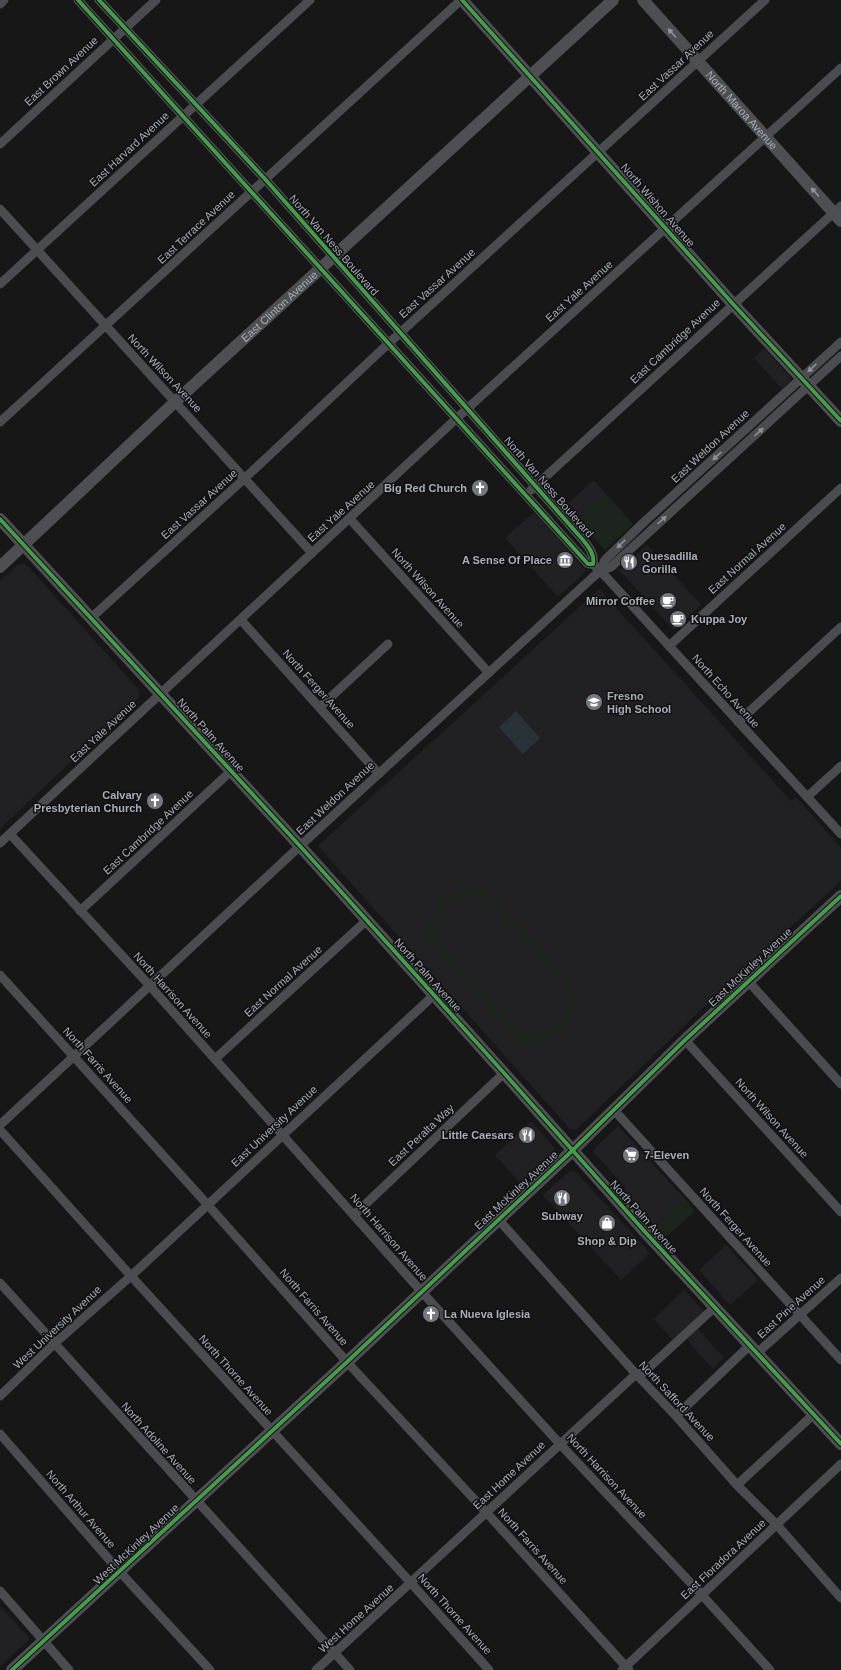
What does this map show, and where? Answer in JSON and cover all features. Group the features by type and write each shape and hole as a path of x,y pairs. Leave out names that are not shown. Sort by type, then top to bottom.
{"main road":[{"name":"North Wishon Avenue","path":"461,0 531,76 733,304 841,421"},
{"name":"East Clinton Avenue","path":"0,567 175,402 613,0"},
{"name":"North Maroa Avenue","path":"643,0 766,137 839,213"},
{"name":"North Palm Avenue","path":"0,519 161,693 367,920 646,1233 841,1444"},
{"name":"East McKinley Avenue","path":"272,1432 572,1150 685,1040 841,897"},
{"name":"West McKinley Avenue","path":"12,1670 272,1432"}],"street":[{"path":"0,4 4,0"},
{"name":"North Van Ness Boulevard","path":"78,0 588,564 593,564 594,559 589,548 468,408 332,257 265,179 99,0"},
{"name":"East Brown Avenue","path":"0,144 156,0"},
{"name":"East Harvard Avenue","path":"0,284 310,0"},
{"name":"East Terrace Avenue","path":"0,422 461,0"},
{"name":"East Vassar Avenue","path":"91,618 246,478 389,343 765,0"},
{"name":"East Yale Avenue","path":"0,843 457,418 841,68"},
{"name":"North Wilson Avenue","path":"0,209 246,478 312,553"},
{"name":"East Cambridge Avenue","path":"525,495 733,304 839,213"},
{"name":"East Weldon Avenue","path":"0,1126 300,846 600,571 611,567 747,443 841,342"},
{"name":"East Weldon Avenue","path":"600,571 605,560 740,435 805,382 841,356"},
{"path":"740,435 747,443"},
{"path":"682,488 689,495"},
{"name":"East Normal Avenue","path":"669,646 841,488"},
{"name":"North Wilson Avenue","path":"350,519 489,673"},
{"name":"North Echo Avenue","path":"593,564 841,834"},
{"name":"North Ferger Avenue","path":"241,620 379,774"},
{"path":"738,722 841,627"},
{"path":"320,707 388,644"},
{"path":"807,797 841,766"},
{"name":"East Cambridge Avenue","path":"80,911 232,771"},
{"name":"North Harrison Avenue","path":"10,834 150,986 421,1291 560,1444 702,1595 770,1670"},
{"name":"East Normal Avenue","path":"215,1060 367,920"},
{"name":"North Farris Avenue","path":"0,975 207,1204 347,1362 486,1512 625,1669"},
{"path":"748,981 841,1084"},
{"name":"East University Avenue","path":"131,1276 434,995"},
{"name":"North Wilson Avenue","path":"685,1040 841,1212"},
{"name":"East Peralta Way","path":"354,1215 504,1073"},
{"name":"North Ferger Avenue","path":"614,1110 841,1360"},
{"name":"North Thorne Avenue","path":"0,1130 489,1670"},
{"name":"North Safford Avenue","path":"498,1219 636,1374 676,1416 737,1485 776,1525 841,1598"},
{"name":"West University Avenue","path":"0,1396 54,1344 131,1276"},
{"name":"East Pine Avenue","path":"676,1416 753,1350 800,1314 841,1278"},
{"name":"North Adoline Avenue","path":"0,1283 196,1502 350,1670"},
{"name":"East Home Avenue","path":"411,1583 636,1374 643,1373 715,1307"},
{"path":"737,1485 814,1414"},
{"name":"North Arthur Avenue","path":"0,1434 120,1572 210,1670"},
{"name":"East Floradora Avenue","path":"625,1669 841,1464"},
{"name":"West Home Avenue","path":"316,1670 411,1583"},
{"path":"0,1591 69,1670"}],"shaded area":[{"path":"764,348 792,379 782,389 754,358"},
{"path":"594,480 606,494 580,517 568,503"},
{"path":"606,494 633,524 605,550 579,521 580,517"},
{"path":"534,512 586,571 558,597 505,538"},
{"path":"647,545 701,605 674,630 619,570"},
{"path":"19,564 26,564 139,690 140,696 0,829 0,581"},
{"name":"Fresno High School","path":"599,589 791,801 796,797 841,848 841,881 707,1004 576,1130 570,1129 318,846"},
{"path":"516,711 540,738 523,754 499,727"},
{"path":"470,888 488,893 497,901 565,977 572,989 574,1000 573,1012 569,1022 562,1031 553,1038 541,1041 527,1041 531,1045 526,1050 419,931 424,927 429,932 429,923 435,907 446,896 461,889","holes":["465,895 480,897 488,902 564,985 568,997 564,1018 549,1032 538,1034 527,1033 516,1028 441,945 436,928 440,913 444,907 449,901 457,897"]},
{"path":"531,1121 554,1147 555,1153 521,1184 495,1155"},
{"path":"618,1126 685,1199 655,1226 624,1191 626,1189 594,1152 595,1148"},
{"path":"570,1171 576,1172 650,1253 621,1280 543,1195"},
{"path":"685,1199 695,1211 666,1237 655,1226"},
{"path":"726,1245 758,1280 730,1305 699,1270"},
{"path":"684,1290 704,1312 673,1340 654,1319"},
{"path":"698,1329 724,1358 713,1369 687,1340"},
{"path":"0,1606 29,1638 29,1640 0,1666"}],"cycle path":[{"path":"78,0 588,564 593,564 592,554 583,540 265,179 99,0"},
{"path":"462,0 733,304 841,421"},
{"path":"0,519 300,846 646,1233 841,1444"},
{"path":"12,1670 347,1362 573,1150 685,1040 841,896"}],"place":[{"name":"Big Red Church","path":"480,488"},
{"name":"A Sense Of Place","path":"565,560"},
{"name":"Quesadilla Gorilla","path":"629,562"},
{"name":"Mirror Coffee","path":"668,601"},
{"name":"Kuppa Joy","path":"678,619"},
{"name":"Fresno High School","path":"594,702"},
{"name":"Calvary Presbyterian Church","path":"155,801"},
{"name":"Little Caesars","path":"527,1135"},
{"name":"7-Eleven","path":"631,1155"},
{"name":"Subway","path":"562,1198"},
{"name":"Shop & Dip","path":"607,1223"},
{"name":"La Nueva Iglesia","path":"431,1314"}]}
